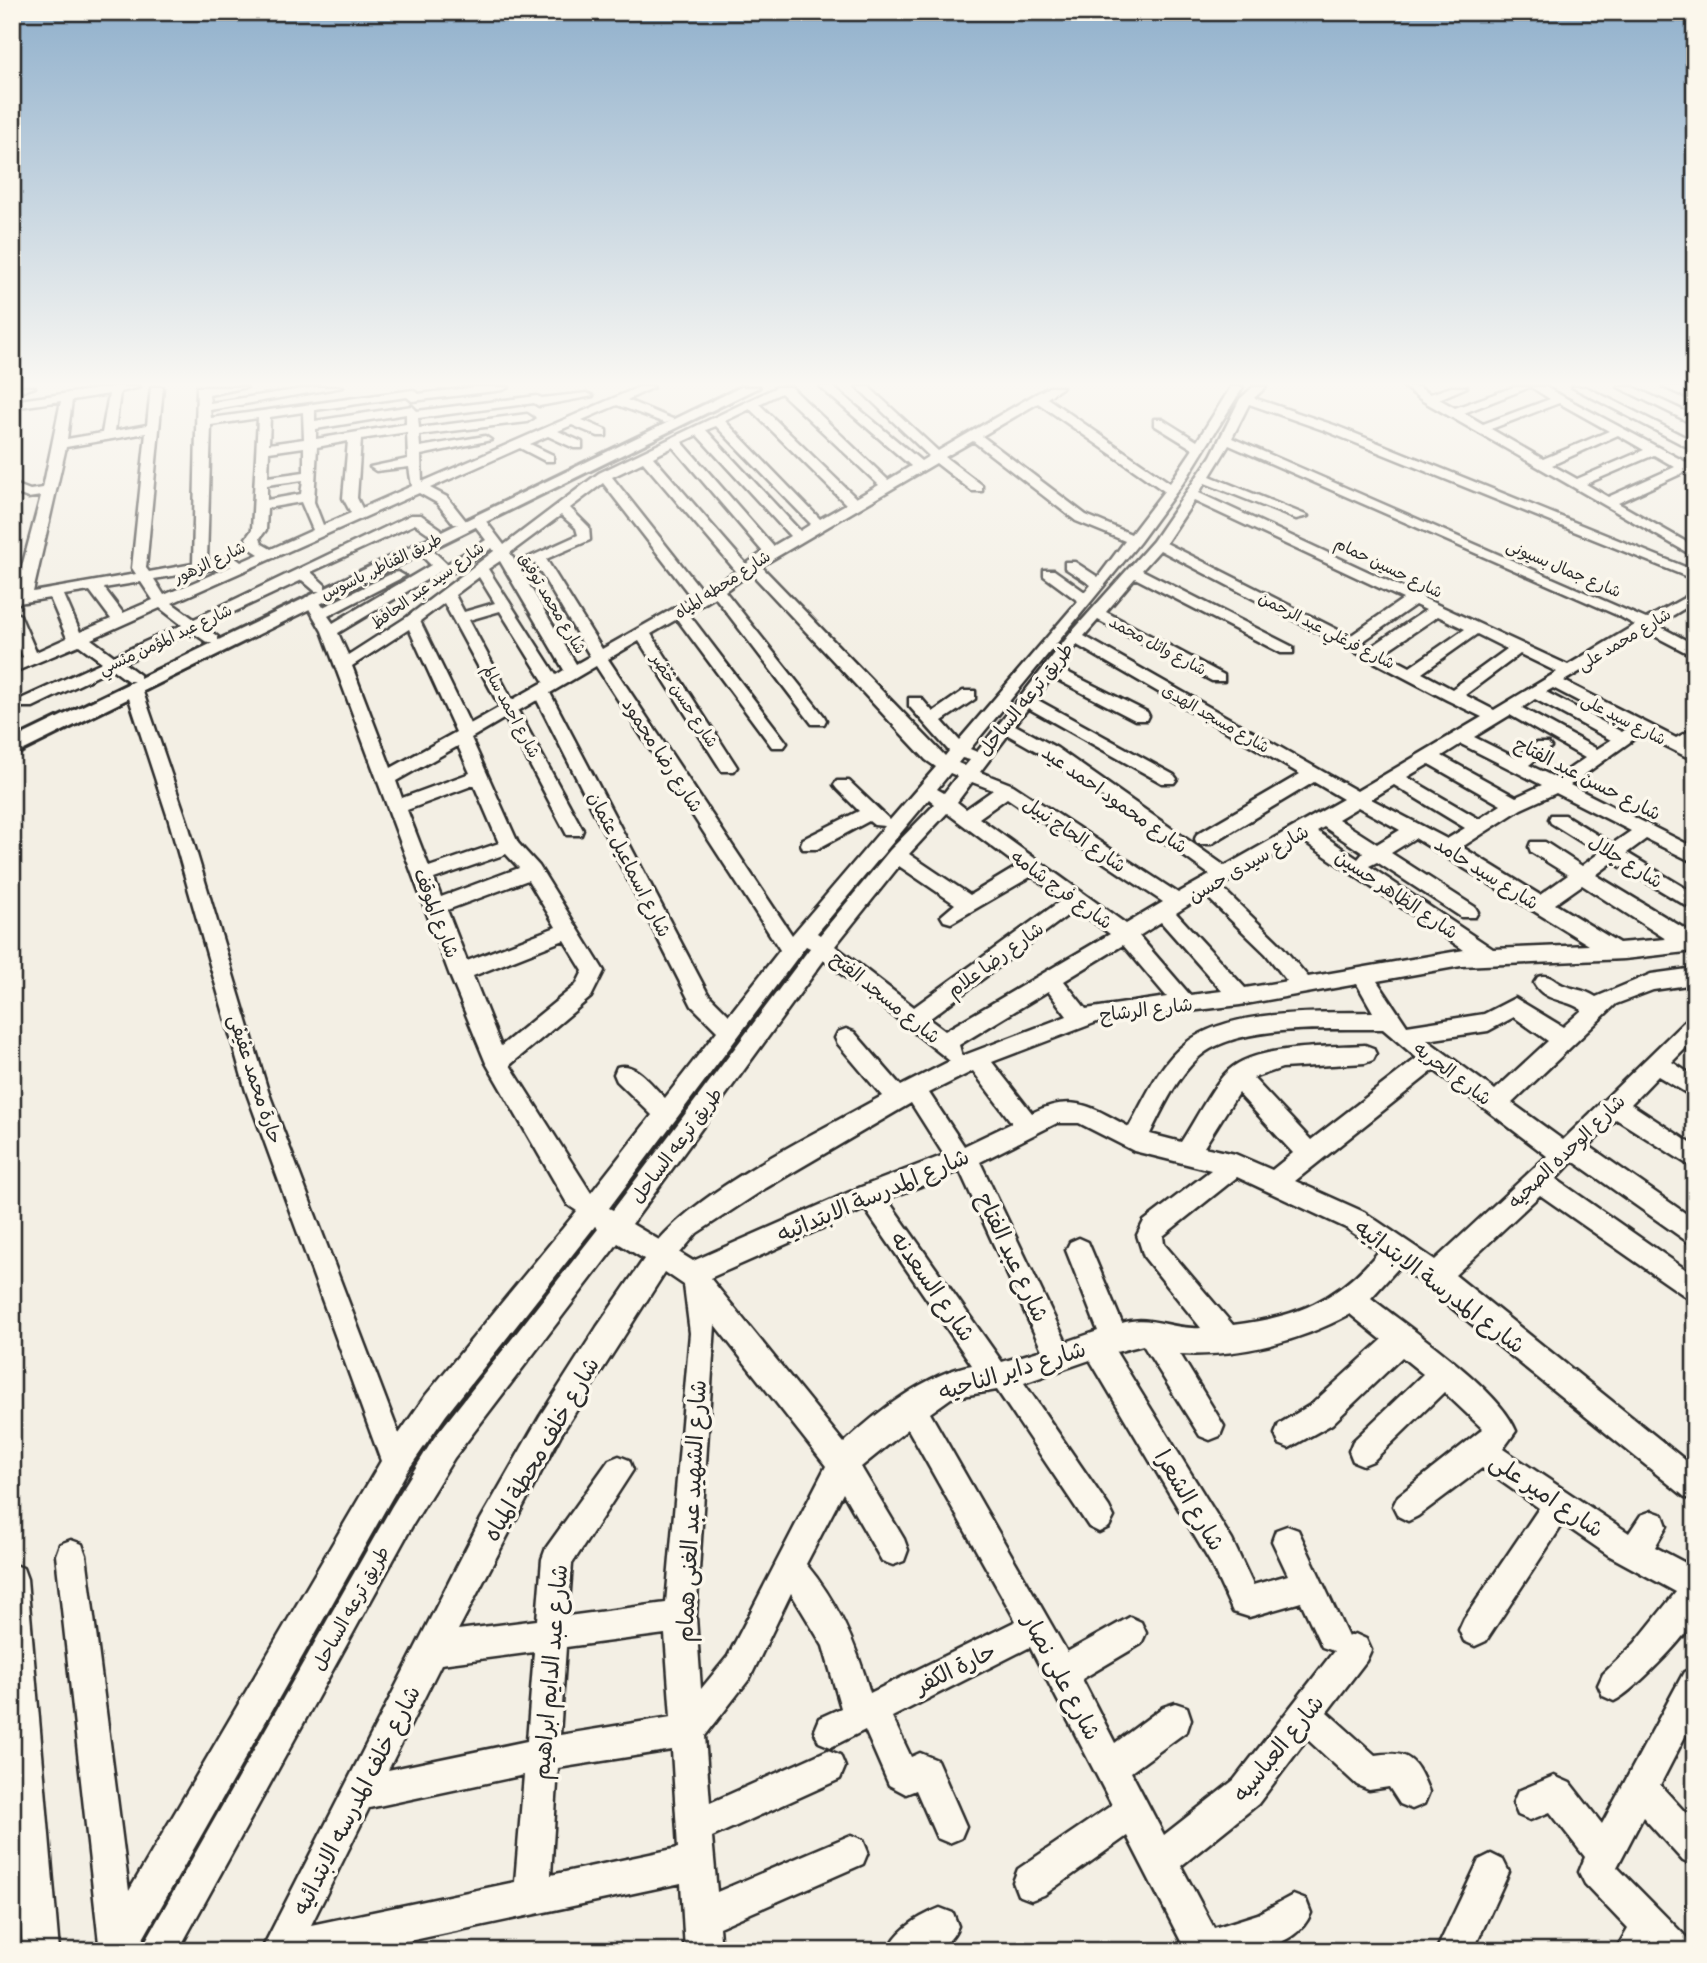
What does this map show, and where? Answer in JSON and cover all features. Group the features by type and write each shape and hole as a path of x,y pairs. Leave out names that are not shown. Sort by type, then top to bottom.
{"main road":[{"name":"طريق القناطر, باسوس","path":"12,738 134,683 321,608 431,557 468,520 551,479"},
{"name":"طريق القناطر, باسوس","path":"12,749 214,640 321,608 436,532 562,479"}],"street":[{"path":"52,479 18,599 266,555"},
{"path":"147,479 138,564 162,603 214,640"},
{"path":"200,568 203,479"},
{"path":"260,479 259,530 254,543 266,555"},
{"path":"260,482 283,479"},
{"path":"307,479 307,497 312,519 321,532"},
{"path":"352,479 350,498 359,515"},
{"path":"416,479 420,488"},
{"name":"شارع الزهور","path":"12,668 441,479"},
{"name":"شارع سيد عبد الحافظ","path":"342,666 412,620 481,569 498,547 602,479"},
{"path":"605,479 701,599"},
{"path":"666,479 920,746 963,761"},
{"path":"707,479 771,553"},
{"path":"743,479 798,537"},
{"path":"774,479 819,525"},
{"path":"830,479 854,504"},
{"path":"879,479 887,486"},
{"name":"شارع محطه المياه","path":"386,779 444,769 464,735 680,612 771,553 900,479"},
{"path":"965,479 977,488"},
{"name":"شارع فرغلي عبد الرحمن","path":"1030,479 1081,518 1105,530 1146,542 1352,642 1453,696 1502,713 1597,757"},
{"name":"طريق ترعه الساحل","path":"158,1951 424,1481 456,1432 604,1218 890,830 926,788 1004,726 1075,638 1095,599 1134,572 1176,479"},
{"name":"شارع حسين حمام","path":"1180,479 1416,597 1436,610 1570,672"},
{"path":"1182,479 1301,516"},
{"name":"شارع جمال بسيونى","path":"1315,479 1648,624 1695,652"},
{"path":"1455,479 1695,576"},
{"path":"1567,479 1695,552"},
{"path":"1576,484 1588,479"},
{"path":"1606,503 1668,479"},
{"path":"12,487 27,494 49,491"},
{"name":"شارع محمد توفيق","path":"420,488 442,500 498,547 573,672"},
{"path":"258,505 307,497"},
{"path":"512,568 585,537 582,527 561,507"},
{"name":"شارع عبد المؤمن منسي","path":"27,704 416,518 436,532"},
{"path":"1679,541 1695,533"},
{"name":"طريق ترعه الساحل","path":"117,1949 396,1463 436,1405 604,1218 666,1114 730,1030 806,944 946,803 963,761 1095,599 1146,542"},
{"path":"302,573 321,608 431,557 454,567 498,547"},
{"name":"شارع رضا محمود","path":"538,557 599,658 806,944"},
{"path":"1070,565 1095,599"},
{"name":"شارع اسماعيل عثمان","path":"481,569 504,605 547,686 700,1000 730,1030"},
{"path":"1134,572 1287,650"},
{"path":"1049,573 1095,599"},
{"path":"93,584 121,621"},
{"path":"717,590 818,720"},
{"path":"55,592 78,640 112,663 134,683"},
{"name":"شارع احمد سالم","path":"447,594 574,830"},
{"path":"1352,642 1416,597"},
{"name":"شارع محمد على","path":"1553,682 1693,598"},
{"name":"شارع وائل محمد","path":"1095,599 1218,678"},
{"path":"461,618 504,605"},
{"name":"شارع الموقف","path":"321,608 459,973 497,1063 568,1186 604,1218"},
{"path":"1372,653 1436,610"},
{"path":"680,612 778,743"},
{"path":"12,615 32,660"},
{"path":"412,620 510,846 532,871 594,971 590,983 497,1063"},
{"path":"1411,673 1476,628"},
{"name":"شارع حسن خضر","path":"642,633 728,767"},
{"name":"شارع مسجد الهدى","path":"1075,638 1357,799"},
{"path":"1453,696 1518,648"},
{"path":"1050,670 1141,716"},
{"name":"شارع سيدى حسن","path":"944,1043 1553,682"},
{"name":"شارع سيد على","path":"1553,682 1695,755"},
{"name":"حارة محمد عفيفى","path":"134,683 178,821 257,1091 396,1463"},
{"path":"1535,693 1623,739"},
{"path":"932,720 970,695"},
{"path":"1026,699 1167,779"},
{"path":"915,702 963,761"},
{"name":"شارع محمود احمد عيد","path":"1004,726 1051,752 1216,880 1303,986"},
{"path":"1448,847 1514,805 1558,785 1640,727"},
{"path":"1676,746 1695,733"},
{"name":"شارع حسن عبد الفتاح","path":"1461,737 1695,856"},
{"path":"1517,765 1542,747"},
{"path":"1429,756 1514,805"},
{"name":"شارع الحاج نبيل","path":"963,761 1007,789 1171,907 1240,997"},
{"path":"396,807 444,769 480,776"},
{"path":"1204,839 1314,775"},
{"path":"1394,777 1479,828"},
{"path":"843,785 890,830"},
{"name":"شارع فرج شامه","path":"926,788 1126,936 1185,1004"},
{"path":"966,818 1007,789"},
{"name":"شارع سيد حامد","path":"1357,799 1448,847 1619,951 1651,982"},
{"path":"810,844 871,812"},
{"name":"شارع الظاهر حسين","path":"1330,816 1383,850 1468,912"},
{"name":"شارع جلال","path":"1558,819 1695,904"},
{"path":"1356,867 1415,829"},
{"path":"1540,905 1645,830"},
{"name":"شارع الظاهر حسين","path":"1303,831 1490,957"},
{"path":"423,876 510,846"},
{"path":"1538,847 1691,943"},
{"path":"897,855 970,904"},
{"path":"951,916 1031,867"},
{"path":"435,907 532,871"},
{"name":"شارع رضا علام","path":"914,1019 1076,899"},
{"path":"459,973 569,930"},
{"name":"شارع الرشاح","path":"662,1257 688,1225 757,1180 906,1094 969,1062 1082,1019 1127,1009 1240,997 1362,975 1490,957 1619,951 1691,943"},
{"name":"شارع مسجد الفتح","path":"806,944 914,1019 969,1062 1029,1127"},
{"name":"شارع الحريه","path":"1362,975 1395,1027 1433,1059 1495,1105 1695,1235"},
{"path":"1495,1105 1597,1009 1620,991 1651,982 1695,976"},
{"path":"1051,979 1082,1019"},
{"path":"1545,983 1560,994 1577,995 1597,1009"},
{"path":"1135,1141 1166,1082 1192,1049 1214,1036 1256,1027 1395,1027 1488,1022 1516,1006 1564,1040"},
{"name":"شارع الوحده الصحيه","path":"1436,1276 1539,1180 1655,1062 1690,1036"},
{"name":"شارع عبد الفتاح","path":"846,1038 906,1094 963,1158 1059,1357"},
{"path":"1188,1152 1237,1076 1259,1063 1365,1054"},
{"path":"1275,1182 1433,1059"},
{"path":"1655,1062 1695,1088"},
{"name":"طريق ترعه الساحل","path":"625,1074 666,1114"},
{"path":"1237,1076 1310,1155"},
{"path":"1614,1105 1695,1159"},
{"name":"شارع المدرسة الابتدائيه","path":"693,1277 870,1195 963,1158 1055,1113 1082,1113 1135,1141 1235,1165 1355,1220 1436,1276 1695,1487"},
{"path":"1227,1338 1153,1250 1150,1235 1153,1228 1235,1165"},
{"path":"1539,1180 1695,1291"},
{"name":"شارع السعدنه","path":"870,1195 1099,1517"},
{"path":"604,1218 693,1277 843,1464 893,1550"},
{"path":"1079,1250 1106,1342"},
{"name":"شارع داير الناحيه","path":"688,1731 739,1667 788,1566 843,1464 911,1407 944,1386 1000,1377 1138,1331 1150,1332 1174,1341 1227,1338 1309,1320 1352,1298 1398,1250"},
{"name":"شارع خلف محطة المياه","path":"433,1648 492,1530 550,1426 606,1336 662,1257"},
{"name":"شارع الشهيد عبد الغنى همام","path":"693,1277 701,1306 703,1333 680,1617 702,1934"},
{"path":"1352,1298 1441,1375 1476,1400 1501,1428 1502,1432 1481,1451"},
{"path":"1150,1332 1210,1426"},
{"path":"1289,1434 1322,1414 1401,1340"},
{"name":"شارع الشعرا","path":"1106,1342 1221,1551 1244,1601 1249,1602 1308,1585"},
{"path":"1363,1451 1385,1433 1441,1375"},
{"name":"شارع على نصار","path":"911,1407 1037,1627 1205,1950"},
{"name":"شارع امير على","path":"1408,1506 1481,1451 1634,1551 1695,1585"},
{"name":"شارع عبد الدايم ابراهيم","path":"532,1894 557,1559 619,1470"},
{"path":"1475,1630 1559,1504"},
{"path":"1634,1551 1652,1526"},
{"path":"1287,1541 1308,1585"},
{"path":"71,1555 117,1949"},
{"path":"788,1566 813,1595 834,1630 865,1712 901,1773 906,1777 920,1770 925,1772 949,1826"},
{"path":"12,1579 41,1951"},
{"name":"شارع العباسيه","path":"1158,1861 1246,1792 1306,1716 1344,1643 1308,1585"},
{"path":"1614,1685 1646,1654 1695,1593"},
{"path":"433,1648 680,1617"},
{"name":"حارة الكفر","path":"831,1730 1037,1627"},
{"path":"1060,1673 1130,1633"},
{"name":"شارع خلف المدرسه الابتدائيه","path":"279,1950 433,1648"},
{"path":"1601,1863 1691,1702"},
{"path":"1306,1716 1369,1773 1396,1769 1412,1792"},
{"path":"1109,1768 1175,1719"},
{"path":"357,1794 543,1754 688,1731"},
{"path":"279,1950 532,1894 696,1844 828,1767"},
{"path":"1640,1789 1695,1849"},
{"path":"1530,1803 1556,1794 1653,1943"},
{"path":"1031,1882 1132,1812"},
{"path":"702,1934 851,1852"},
{"path":"1454,1951 1491,1872"},
{"path":"1205,1950 1266,1929 1293,1913"},
{"path":"906,1951 940,1926"}]}
